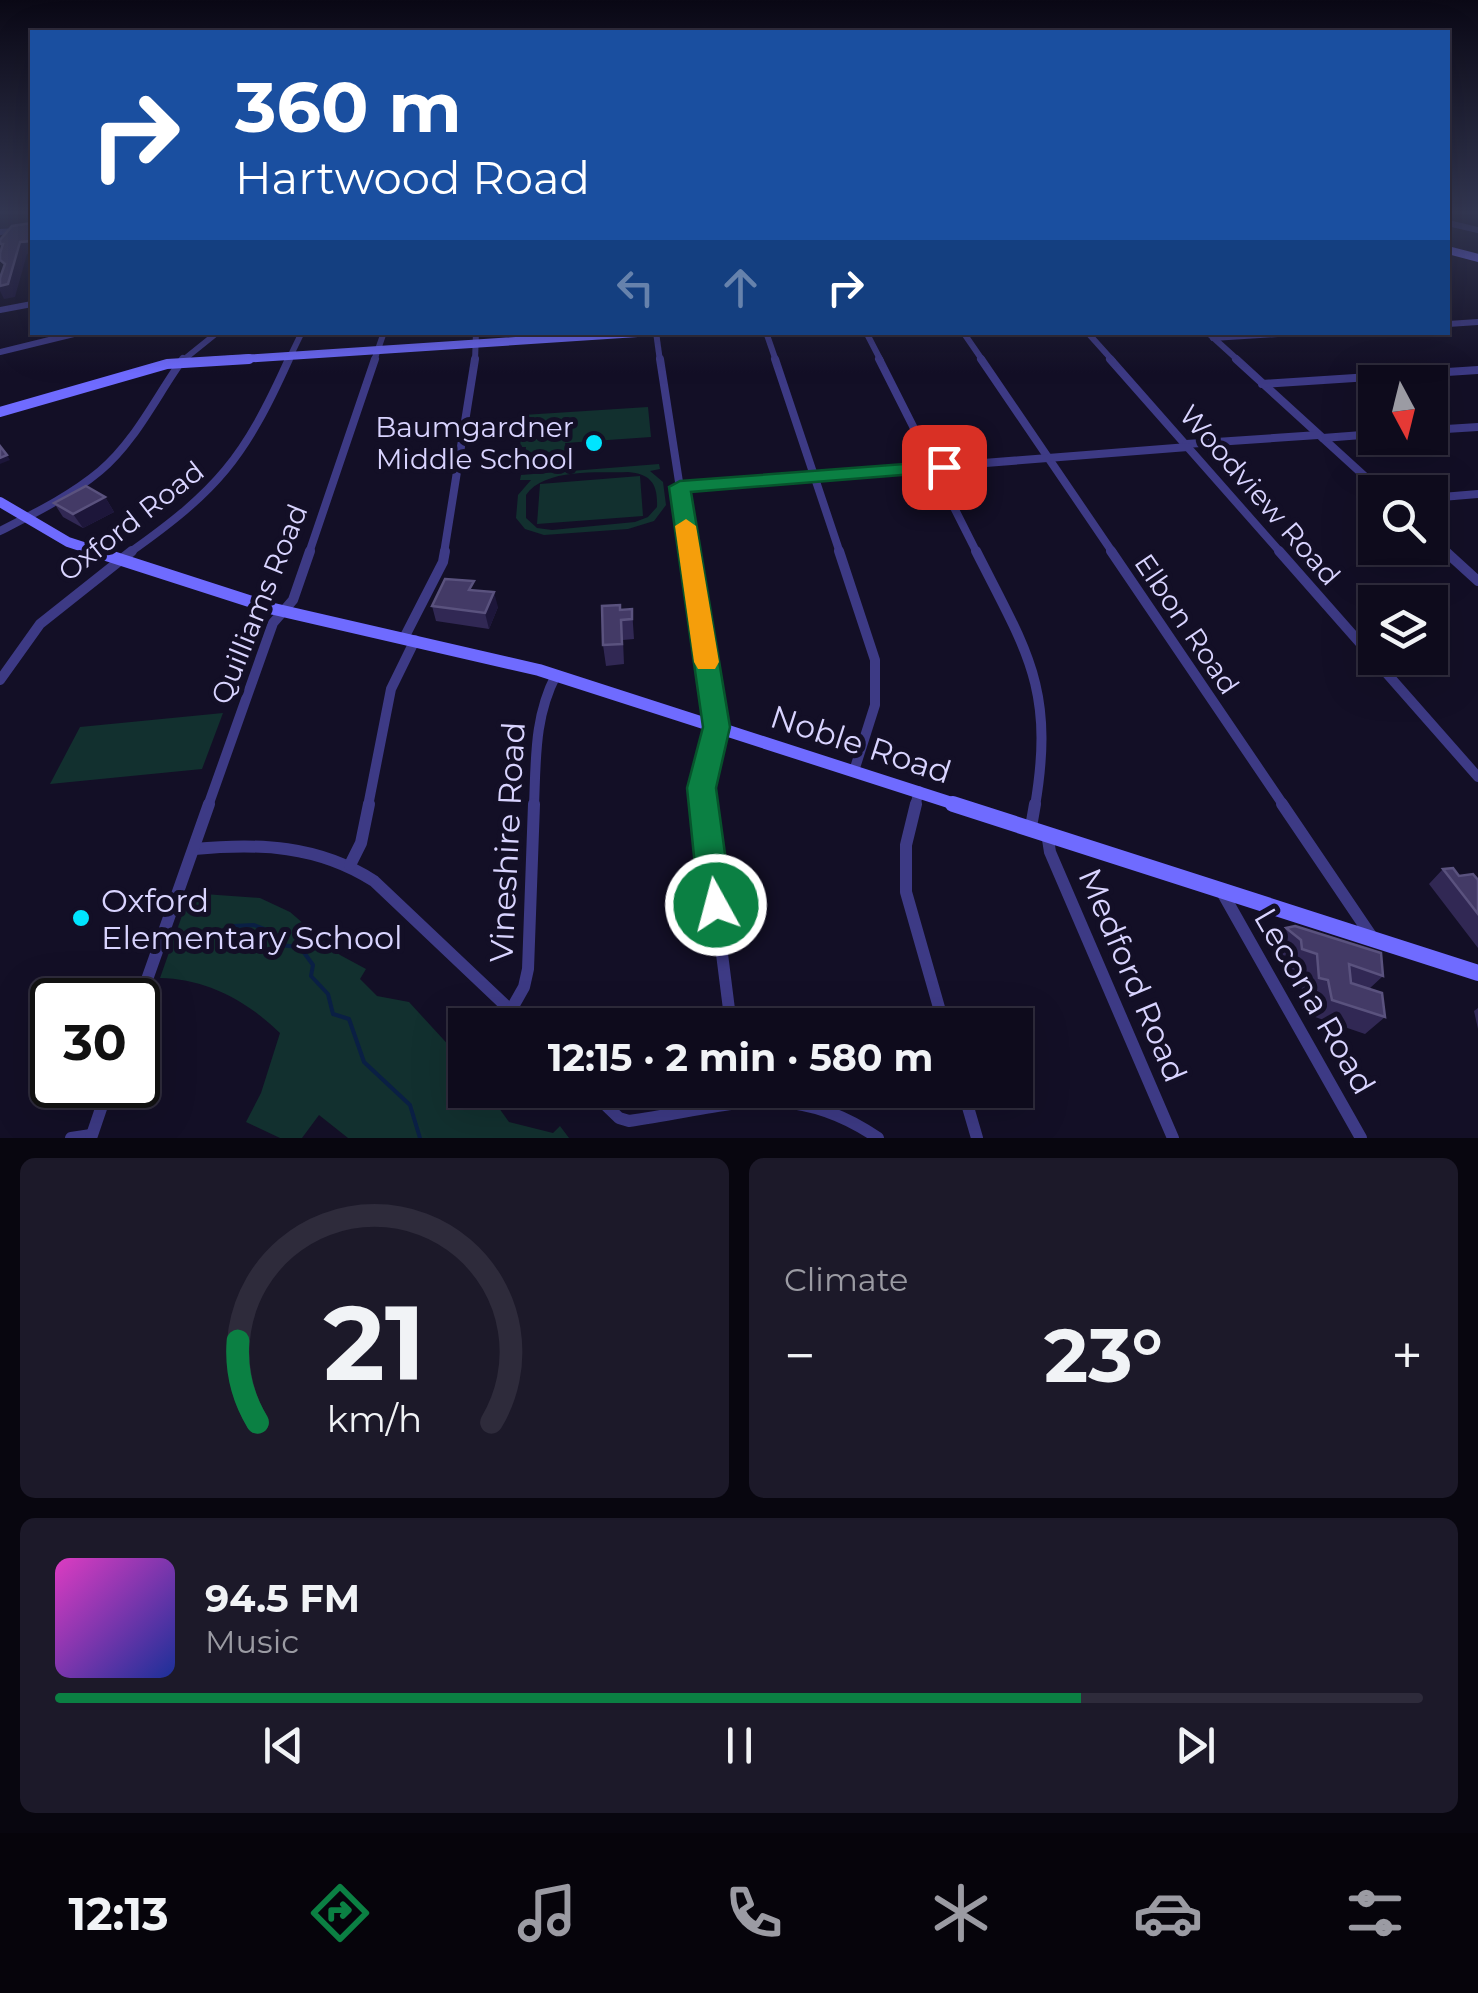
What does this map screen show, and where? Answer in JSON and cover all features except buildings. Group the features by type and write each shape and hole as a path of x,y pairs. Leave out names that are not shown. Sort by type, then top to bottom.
{"main road":[{"path":"0,409 183,358 381,341 564,335"},
{"name":"Noble Road","path":"0,502 68,542 120,560 284,612 556,675 1478,974"}],"street":[{"path":"0,310 30,304"},
{"path":"1450,324 1478,322"},
{"path":"0,352 70,335"},
{"path":"0,531 79,488 112,460 183,358 214,335"},
{"name":"Oxford Road","path":"0,680 43,621 196,503 230,470 252,438 301,335"},
{"path":"655,335 716,727 704,770 702,797 729,1008"},
{"path":"767,335 876,669 876,705 854,770"},
{"path":"868,335 1015,624 1037,678 1044,740 1031,828"},
{"name":"Elbon Road","path":"966,335 1373,940"},
{"name":"Woodview Road","path":"1089,335 1478,777"},
{"path":"1210,336 1235,335"},
{"path":"1210,336 1363,475"},
{"path":"350,866 361,843 393,682 442,563 476,337"},
{"name":"Quilliams Road","path":"148,978 273,623 294,600 381,341"},
{"path":"1262,384 1478,370"},
{"path":"1448,429 1478,427"},
{"path":"680,487 1358,435"},
{"path":"1448,496 1478,494"},
{"path":"1448,554 1478,581"},
{"name":"Vineshire Road","path":"512,1008 524,987 528,969 537,732 542,705 556,675"},
{"path":"919,792 906,845 906,892 939,1008"},
{"name":"Medford Road","path":"1047,833 1050,852 1174,1138"},
{"path":"194,849 281,846 350,866 374,881 509,1008"},
{"name":"Lecona Road","path":"1221,890 1362,1138"},
{"path":"71,1138 91,1137 101,1108"},
{"path":"609,1108 629,1121 687,1108"},
{"path":"831,1108 878,1138"},
{"path":"968,1108 977,1138"}],"green space":[{"path":"648,407 651,437 565,443 571,464 524,465 526,447 520,447 523,415"},
{"path":"659,464 660,469 650,471 663,482 666,505 654,521 628,529 544,535 525,529 516,518 518,495 531,480 520,480 521,475","holes":["636,473 648,478 656,492 657,507 648,517 635,522 552,530 537,528 526,518 526,495 545,480 573,474"]},
{"path":"640,476 643,516 537,524 540,484"},
{"path":"223,713 202,769 50,784 80,727"},
{"path":"190,893 260,898 290,912 340,955 366,969 360,979 377,996 409,1002 448,1044 448,1108 499,1108 509,1122 553,1133 560,1126 569,1138 348,1138 319,1115 302,1138 280,1138 246,1122 261,1093 280,1033 254,1011 210,987 160,978"}],"waterway":[{"path":"234,926 254,925 275,933 279,945 300,947 313,965 311,976 328,994 333,1014 349,1019 364,1062 410,1105 420,1138"}],"slow traffic":[{"path":"686,526 707,662"}],"place":[{"name":"Baumgardner Middle School","path":"594,443"},
{"name":"Oxford Elementary School","path":"81,918"}],"route":[{"path":"716,905 702,804 704,770 716,727 680,487 944,467"}]}
